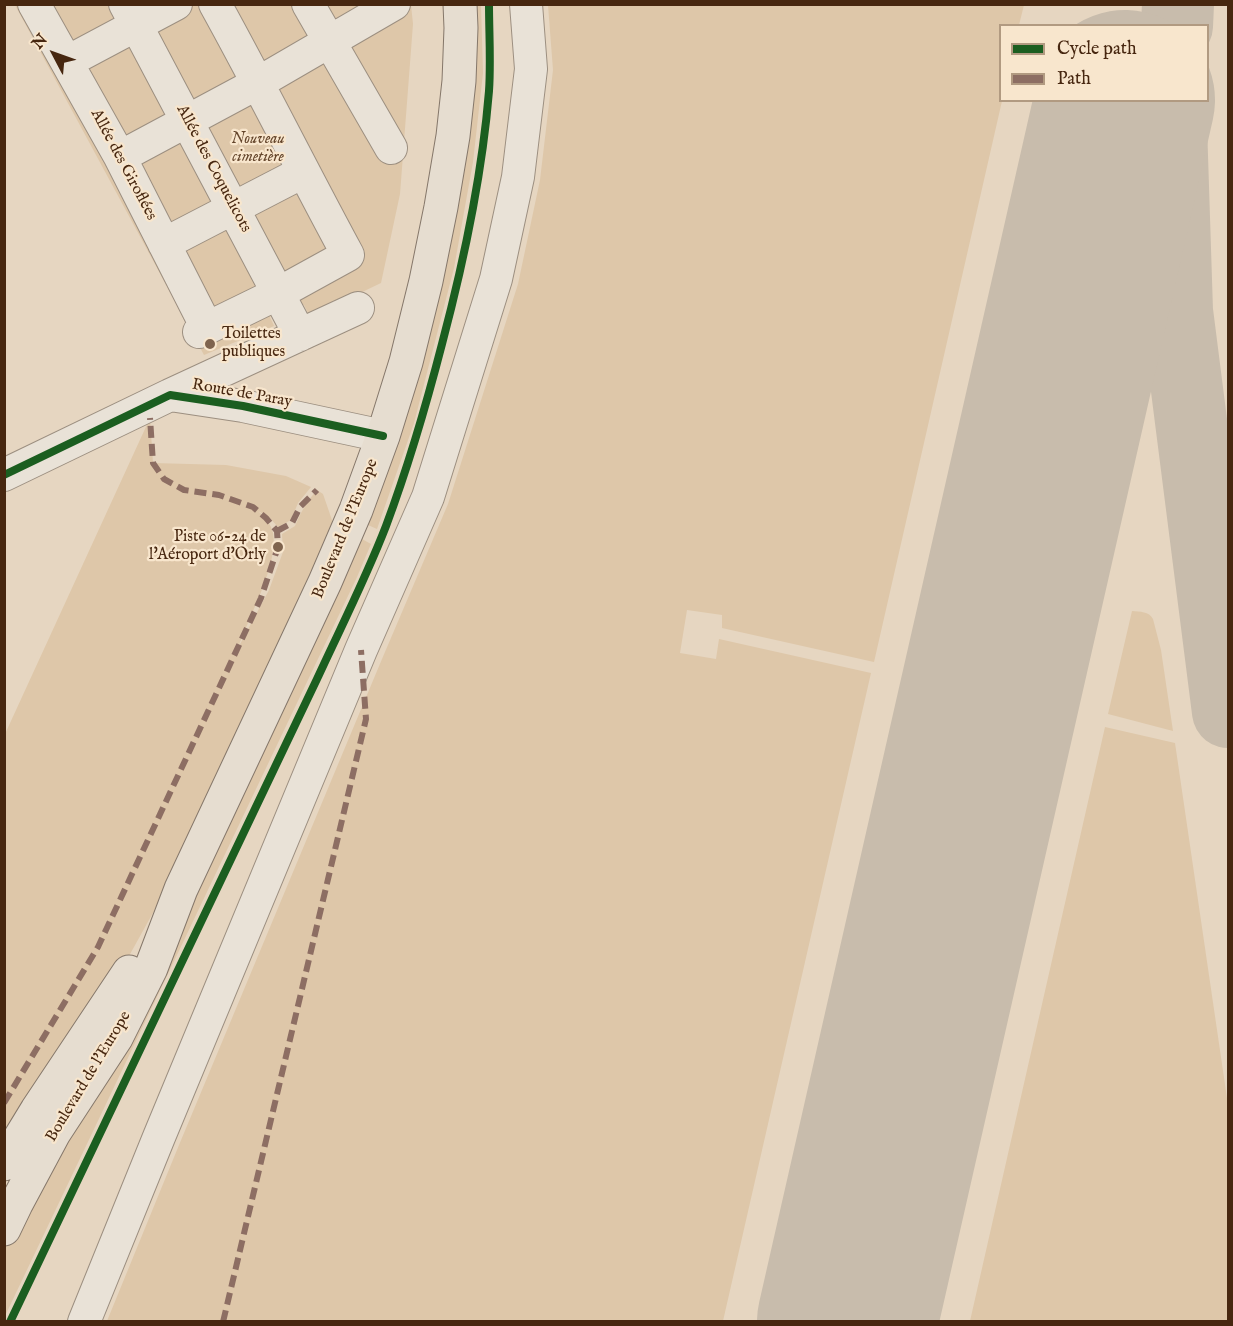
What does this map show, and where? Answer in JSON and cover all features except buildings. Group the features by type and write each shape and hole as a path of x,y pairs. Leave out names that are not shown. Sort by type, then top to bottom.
{"main road":[{"name":"Boulevard de l'Europe","path":"4,1229 54,1133 116,1038 151,968 181,889 325,582 356,510 383,436 406,362 426,281 453,136 459,81 460,4"},
{"name":"Boulevard de l'Europe","path":"4,1164 37,1110 136,963 181,889"}],"street":[{"name":"Allée des Giroflées","path":"34,4 120,157 164,244 203,330 279,294 348,255 215,4"},
{"path":"67,62 130,15 176,4"},
{"path":"308,4 391,148"},
{"path":"120,157 258,83 394,4"},
{"path":"84,1322 352,673 428,497 496,279 518,177 531,69 526,4"},
{"name":"Allée des Coquelicots","path":"130,15 300,335"},
{"path":"164,244 303,172"},
{"name":"Route de Paray","path":"4,475 358,308"},
{"name":"Route de Paray","path":"170,395 243,406 383,436"}],"green space":[{"name":"Nouveau cimetière","path":"15,5 411,5 413,24 400,194 381,283 310,317 304,305 286,306 270,317 274,326 204,355"},
{"path":"474,5 481,5 483,73 473,162 454,268 414,423 377,529 368,525 403,429 439,293"},
{"path":"548,5 1024,5 1019,24 999,24 999,102 1002,102 874,662 722,628 722,615 687,610 680,653 716,659 719,639 871,673 723,1321 107,1321 448,504 518,284 540,180 553,70"},
{"path":"150,418 153,463 226,465 286,476 311,487 298,503 291,520 278,527 269,517 258,511 271,527 274,546 262,591 238,648 269,590 283,552 282,534 295,526 304,507 317,490 323,494 333,523 154,911 124,965 5,1151 5,734"},
{"path":"362,539 371,544 357,577 5,1316 4,1245 317,638"},
{"path":"1132,611 1147,613 1153,619 1161,650 1173,731 1108,714"},
{"path":"1105,727 1175,743 1228,1105 1228,1321 970,1321"}],"taxiway":[{"path":"1177,24 1178,4"},
{"path":"1173,102 1171,125 1177,311 1228,712"}],"runway":[{"path":"847,1322 1125,102"}],"marked path":[{"path":"4,1103 98,947 261,598 278,547 277,531 253,507 219,495 184,490 164,479 153,463 150,418"},
{"path":"277,531 292,523 300,507 317,490"},
{"path":"223,1322 366,719 361,650"}],"cycle path":[{"path":"10,1322 317,679 386,526 430,390 458,282 471,219 482,155 489,91 489,4"},
{"path":"4,475 170,395 243,406 383,436"}],"place":[{"name":"Toilettes publiques","path":"210,344"},
{"name":"Piste 06-24 de l'Aéroport d'Orly","path":"278,547"}]}
